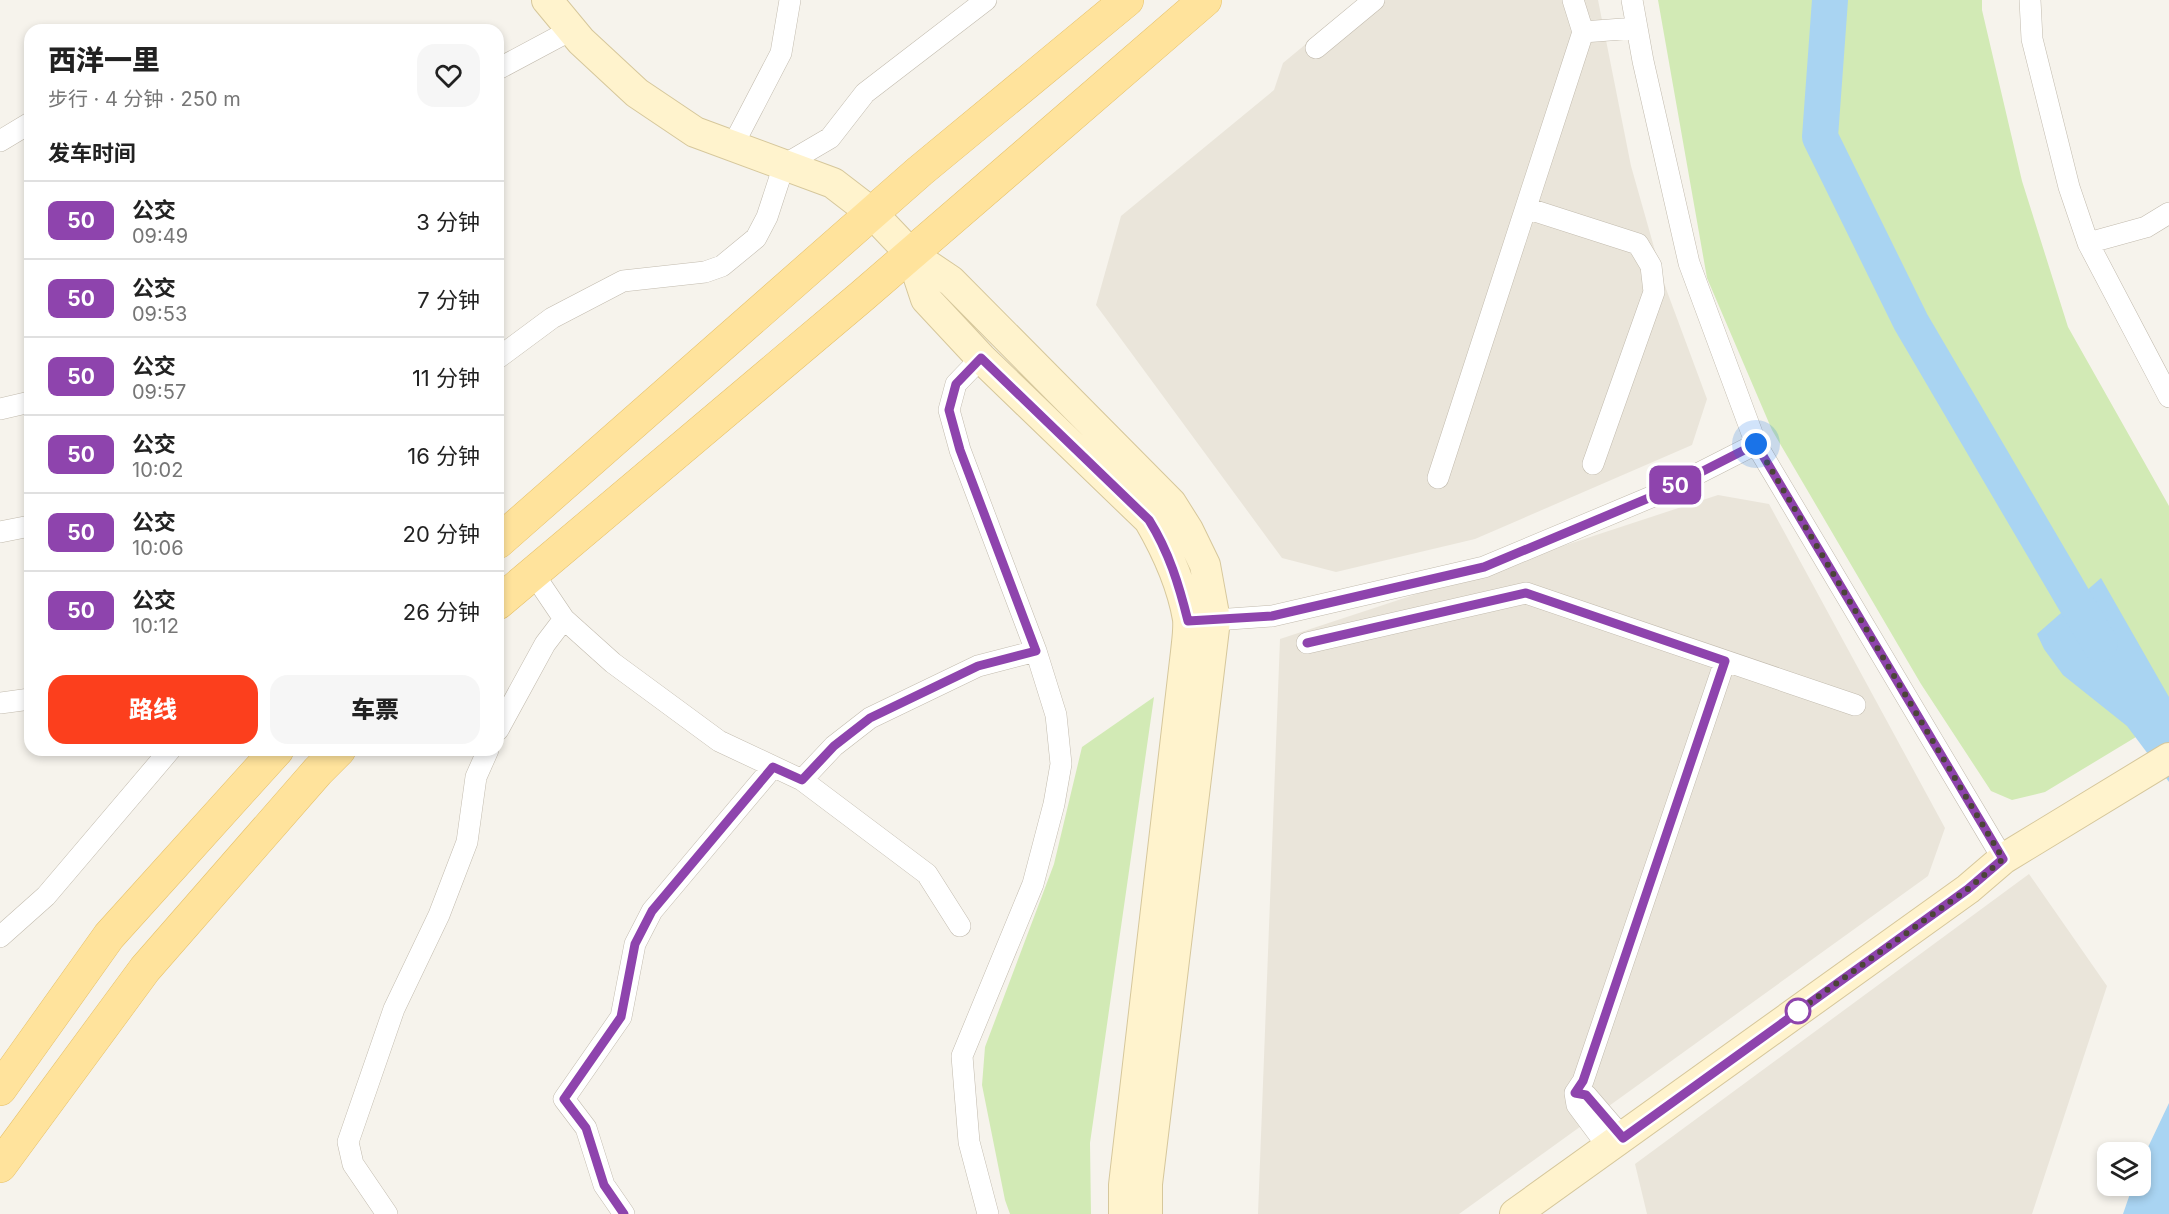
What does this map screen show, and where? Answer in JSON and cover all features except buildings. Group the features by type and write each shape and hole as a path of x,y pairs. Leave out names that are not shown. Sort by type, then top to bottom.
{"main road":[{"path":"547,0 581,42 637,93 696,132 833,183 872,213 911,254 951,281 1171,503 1188,530 1205,565 1202,621 1147,1184 1147,1214"},
{"path":"504,531 872,213 1127,0"},
{"path":"504,598 911,254 1205,0"},
{"path":"911,254 926,299 981,358 1149,520 1202,621"},
{"path":"1124,1214 1124,1185 1186,652 1202,621"},
{"path":"0,1089 109,936 272,756"},
{"path":"0,1166 146,969 333,756"},
{"path":"1515,1214 1968,889 2003,859 2169,758"}],"street":[{"path":"732,147 781,53 790,0"},
{"path":"504,354 552,318 623,281 705,272 722,266 756,238 767,217 784,165 830,138 865,93 986,0"},
{"path":"1316,48 1374,0"},
{"path":"1438,478 1583,32 1573,0"},
{"path":"1632,0 1636,28 1689,263 1756,444 2003,859"},
{"path":"2030,0 2032,39 2069,187 2088,243 2169,397"},
{"path":"1583,32 1636,28"},
{"path":"504,66 571,30"},
{"path":"0,141 24,127"},
{"path":"1526,207 1638,244 1651,266 1654,292 1593,464"},
{"path":"2088,243 2146,226 2169,213"},
{"path":"981,358 956,384 949,410 960,450 1036,651 1056,715 1061,764 1054,804 1032,884 962,1056 969,1142 988,1214"},
{"path":"0,409 24,403"},
{"path":"1202,621 1272,616 1484,567 1656,495 1756,444"},
{"path":"0,532 24,527"},
{"path":"532,573 564,619 613,663 719,741 802,780 927,874 960,926"},
{"path":"1307,643 1526,593 1855,705"},
{"path":"504,719 545,644 564,619"},
{"path":"802,780 834,746 870,718 978,666 1036,651"},
{"path":"1616,1143 1577,1105 1575,1093 1583,1081 1725,661"},
{"path":"0,703 24,700"},
{"path":"0,937 46,896 165,756"},
{"path":"387,1214 353,1164 348,1142 393,1009 439,915 467,842 476,777 485,756"},
{"path":"624,1214 604,1185 586,1128 564,1099 621,1017 635,944 652,911 773,767"}],"shaded area":[{"path":"1359,0 1598,0 1631,166 1665,286 1707,399 1692,445 1475,539 1336,572 1282,558 1096,305 1121,216 1274,90 1283,63"},
{"path":"1718,495 1769,504 1945,828 1928,876 1459,1214 1258,1214 1280,639"},
{"path":"2029,874 2107,986 2032,1214 1647,1214 1635,1164"}],"green space":[{"path":"1658,0 1982,0 1982,10 2022,181 2068,327 2169,506 2169,717 2045,792 2012,800 1991,791 1921,684 1772,430 1707,278"},
{"path":"1154,697 1090,1143 1091,1214 1010,1214 1005,1200 982,1085 985,1047 1054,864 1082,747"}],"water":[{"path":"2101,578 2169,697 2169,782 2127,726 2063,675 2044,649 2037,634"},
{"path":"2169,1103 2169,1214 2123,1214 2129,1196 2151,1196 2150,1142"}],"waterway":[{"path":"1830,0 1820,137 1911,322 2100,644"}],"bus line":[{"name":"50","path":"624,1214 604,1185 586,1128 564,1099 621,1017 635,944 652,911 773,767 802,780 834,746 870,718 978,666 1036,651 960,450 949,410 956,384 981,358 1149,520 1163,543 1177,577 1188,621 1272,616 1484,567 1656,495 1756,444 2003,859 1968,889 1623,1138 1586,1095 1575,1093 1583,1081 1725,661 1526,593 1307,643"}],"route":[{"path":"1756,444 2003,859 1968,889 1798,1011"}]}
